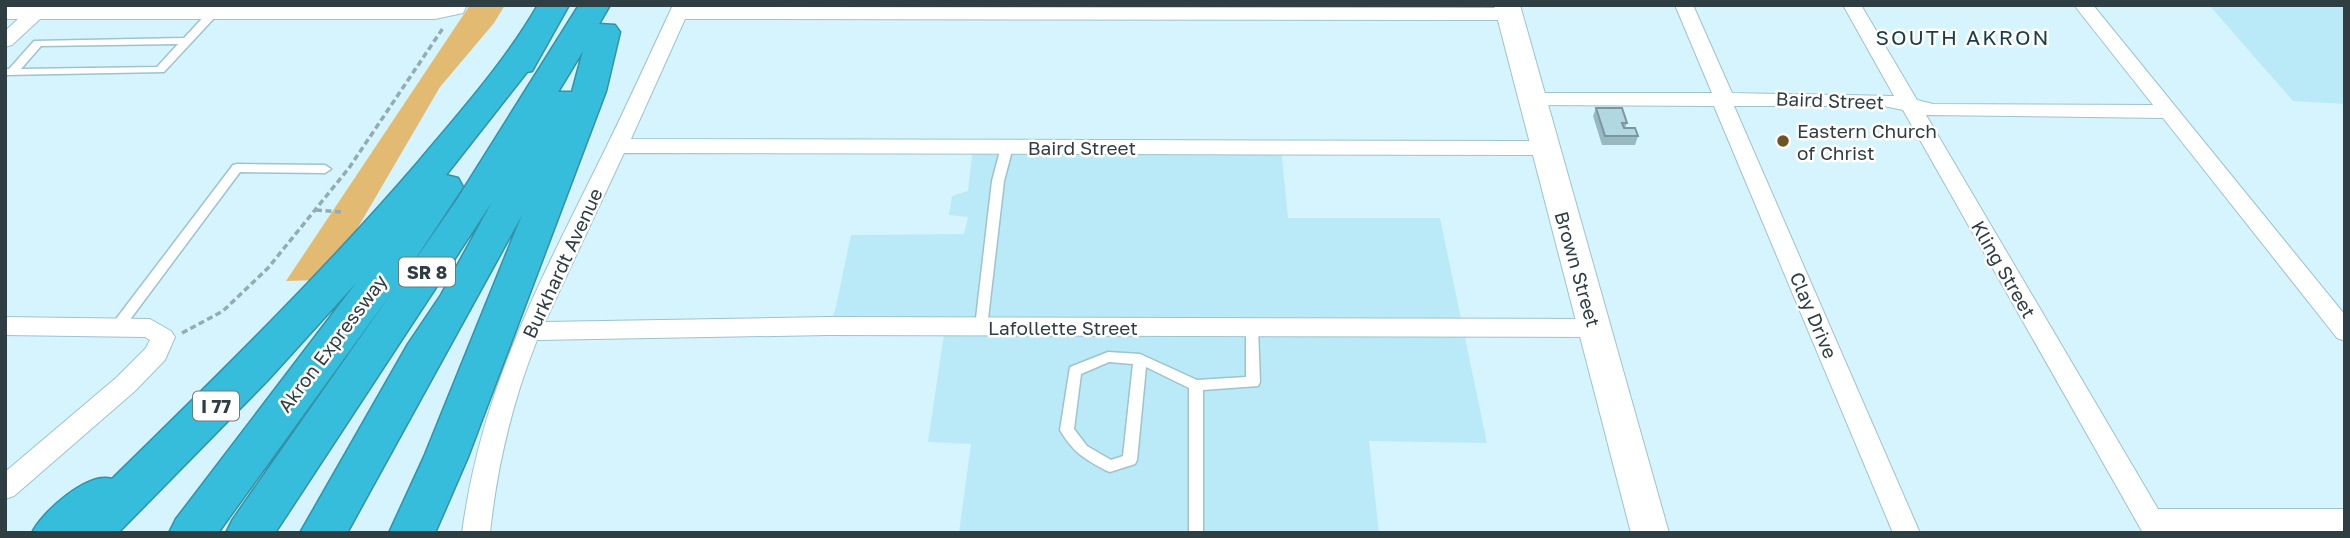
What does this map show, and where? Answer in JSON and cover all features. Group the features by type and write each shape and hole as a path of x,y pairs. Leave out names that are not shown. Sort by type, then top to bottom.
{"highway":[{"name":"Akron Expressway","path":"192,533 429,211 554,5"},
{"name":"Akron Expressway","path":"249,533 468,209 606,14"},
{"path":"323,533 422,355 455,305 606,14"},
{"path":"412,533 446,457 589,91 606,14"},
{"name":"I 77","path":"88,533 277,344 340,275 484,106 534,41"},
{"path":"55,533 208,404 340,275"}],"main road":[{"name":"Brown Street","path":"1508,10 1650,533"}],"street":[{"name":"Clay Drive","path":"1684,5 1907,533"},
{"name":"Kling Street","path":"1852,5 2153,527"},
{"path":"2083,5 2345,332"},
{"path":"5,13 39,9 213,13 435,13 457,7"},
{"path":"5,41 39,9"},
{"path":"680,9 1508,10"},
{"name":"Burkhardt Avenue","path":"476,533 491,442 508,387 553,277 680,9"},
{"name":"Baird Street","path":"1533,99 1884,100 1933,110 2168,112"},
{"name":"Baird Street","path":"617,146 1546,148"},
{"path":"5,326 150,328 163,337 156,353 126,384 5,488"},
{"name":"Lafollette Street","path":"531,331 981,327 1595,328"},
{"path":"2153,527 2345,520"}],"lane":[{"path":"8,72 160,70 213,13"},
{"path":"8,72 38,43 187,41"},
{"path":"981,327 998,181 1007,147"},
{"path":"118,326 237,168 325,169"},
{"path":"1140,359 1130,460 1110,466 1082,450 1067,430 1075,371 1108,357 1140,359 1196,385 1253,382 1252,327"},
{"path":"1196,385 1196,533"}],"path":[{"path":"163,337 182,333 223,312 268,268 349,167 457,7"},
{"path":"315,210 342,212"}],"shaded area":[{"path":"470,5 505,5 494,23 440,87 357,229 317,280 286,281"},
{"path":"2209,5 2345,5 2345,104 2293,101"},
{"path":"973,147 1281,147 1288,218 1440,218 1487,443 1369,441 1379,533 959,533 971,444 928,442 945,327 828,326 835,311 851,235 964,234 968,217 949,215 952,196 968,191"}],"building":[{"path":"1596,108 1622,108 1627,123 1622,123 1624,128 1635,128 1638,136 1605,136"}],"place":[{"name":"Eastern Church of Christ","path":"1783,141"}],"district":[{"name":"SOUTH AKRON","path":"1963,37"}]}
